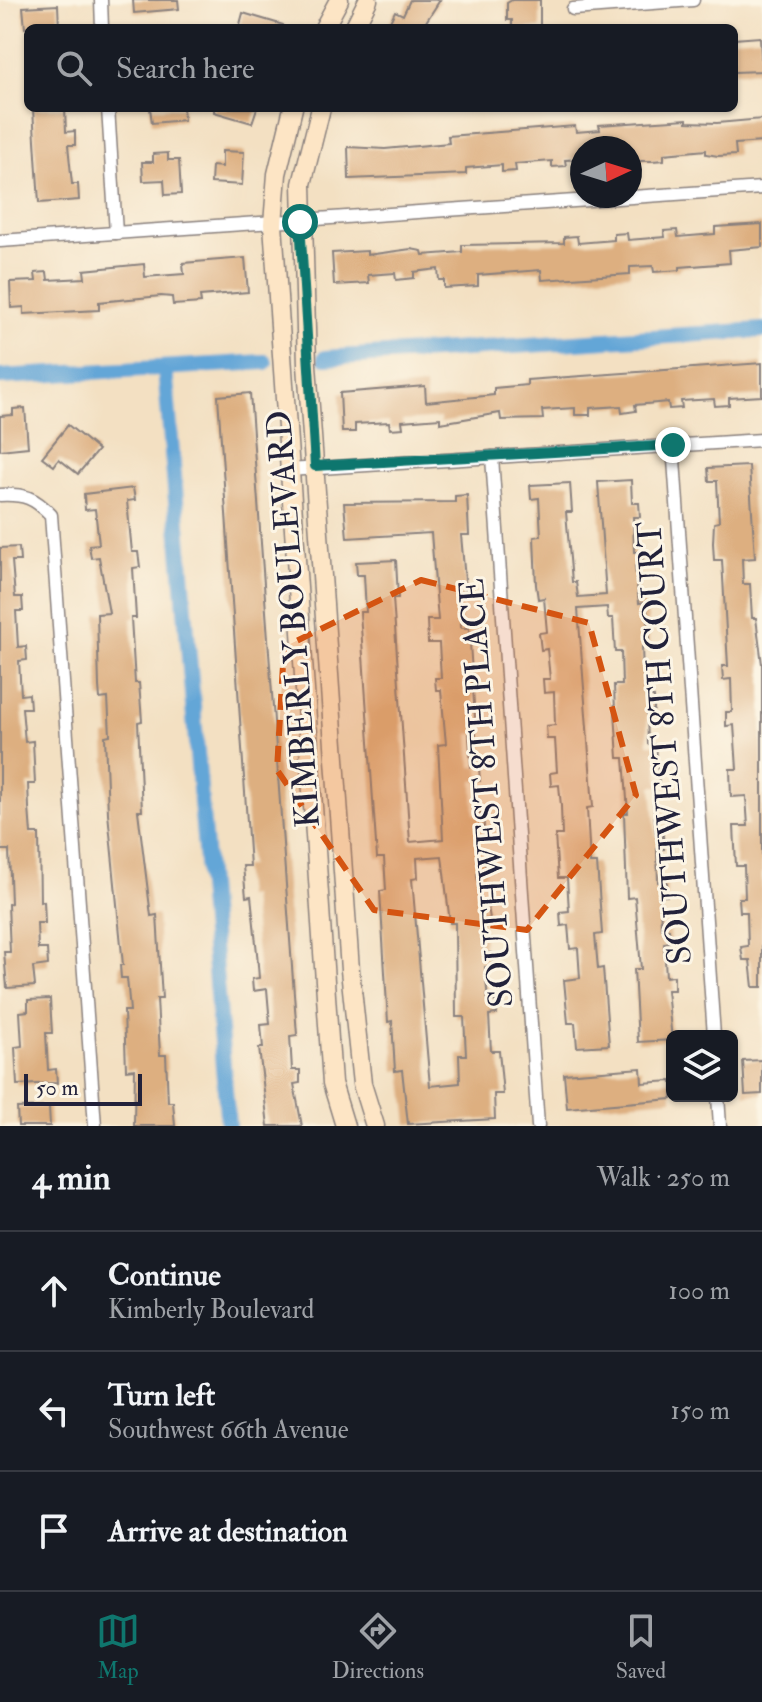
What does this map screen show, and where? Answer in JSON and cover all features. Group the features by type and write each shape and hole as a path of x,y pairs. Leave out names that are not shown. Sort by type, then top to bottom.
{"street":[{"path":"101,0 102,24"},
{"path":"326,24 339,0"},
{"path":"356,24 368,0"},
{"path":"573,9 693,0"},
{"path":"108,112 116,233"},
{"name":"KIMBERLY BOULEVARD","path":"292,112 277,174 273,224 332,1083 345,1126"},
{"name":"KIMBERLY BOULEVARD","path":"320,112 302,184 300,222 350,970 362,1084 375,1126"},
{"path":"0,241 762,188"},
{"path":"288,470 762,440"},
{"name":"SOUTHWEST 8TH COURT","path":"673,445 714,1030"},
{"name":"SOUTHWEST 8TH PLACE","path":"492,457 538,1126"},
{"path":"0,495 23,494 38,501 51,515 95,1126"},
{"path":"316,848 343,846"},
{"path":"718,1102 720,1126"}],"highlighted area":[{"path":"421,580 589,623 636,795 527,930 374,910 277,770 284,647"}],"building":[{"path":"133,0 178,0 179,9 134,13"},
{"path":"410,0 440,0 425,24 389,24 395,11 403,15"},
{"path":"512,0 540,0 540,24 512,24 512,20 507,20 507,3"},
{"path":"58,5 59,24 25,24 23,7"},
{"path":"243,13 280,24 240,24"},
{"path":"760,37 762,71 738,72 738,39"},
{"path":"33,112 65,112 66,132 75,131 75,145 68,145 72,184 78,184 79,200 39,203"},
{"path":"151,112 183,112 184,120 152,123"},
{"path":"214,112 256,112 252,123"},
{"path":"687,119 687,122 717,123 762,119 762,142 735,144 736,155 706,154 706,150 664,154 664,160 642,161 642,136 570,136 570,160 565,160 566,166 552,167 552,161 515,164 516,171 502,172 502,165 466,168 466,174 349,179 348,147 385,149 449,143 448,136 575,126 576,132 600,130 599,125"},
{"path":"222,151 244,152 242,185 211,183 212,166 222,167"},
{"path":"168,153 168,160 179,160 181,194 165,195 164,180 143,181 142,162 153,162 153,154"},
{"path":"762,224 762,247 729,250 730,263 654,272 653,266 630,267 630,274 542,280 541,270 478,275 478,286 444,288 444,280 439,280 438,269 414,272 414,278 396,280 395,273 368,275 369,283 334,285 332,253 367,251 367,255 411,249 422,251 423,255 462,252 462,245 564,243 564,237 577,236 578,243 614,240 614,234 627,233 628,240 665,237 664,231 677,230 678,237 715,234 715,227"},
{"path":"245,258 248,292 200,296 201,303 173,305 172,297 161,296 99,302 99,310 24,314 24,307 11,308 10,282 36,281 35,273 47,272 48,280 85,278 84,270 144,264 145,277 184,274 183,263"},
{"path":"762,363 762,396 729,398 729,405 715,406 714,399 681,401 682,408 669,409 668,402 635,405 636,411 622,413 621,406 590,408 590,415 575,415 575,408 542,410 543,419 501,420 500,413 440,423 440,418 402,421 403,428 390,429 389,422 355,424 355,432 342,432 340,393 425,386 426,402 494,395 494,388 527,385 527,380"},
{"path":"250,393 297,1035 290,1036 292,1070 300,1070 300,1083 294,1084 302,1126 268,1126 259,1048 263,1048 261,1025 270,1024 267,989 253,991 252,979 259,978 257,953 251,896 246,897 243,866 250,866 218,396"},
{"path":"25,408 28,447 0,450 0,416 13,415 13,409"},
{"path":"68,425 98,450 78,474 59,459 54,466 42,457"},
{"path":"749,466 755,558 742,559 743,584 750,584 752,618 756,618 762,664 762,987 753,987 750,960 743,960 741,947 748,946 747,912 740,912 739,898 745,898 744,866 736,866 734,826 748,826 746,796 731,797 730,769 737,769 734,725 726,726 726,712 732,712 731,679 723,680 722,666 728,666 722,560 714,560 713,543 714,523 719,522 717,481 709,481 708,468"},
{"path":"631,480 632,503 639,503 640,517 633,517 634,552 642,552 643,566 635,566 639,603 646,602 648,619 649,646 642,647 643,673 646,697 654,697 654,710 647,711 648,744 656,744 659,786 652,786 656,836 663,835 664,849 657,849 658,882 667,882 667,896 660,896 661,929 669,929 670,942 664,943 666,977 674,976 674,990 667,990 671,1030 666,1030 666,1040 638,1042 634,969 641,969 635,897 627,898 624,813 628,813 624,758 618,758 615,712 614,685 622,685 621,652 615,652 613,618 608,618 607,607 578,609 593,807 587,808 590,863 597,863 602,934 595,935 598,969 603,968 609,1045 577,1047 575,1023 568,1023 564,980 580,978 578,948 570,949 568,925 561,926 560,912 569,911 567,878 558,878 555,835 562,835 561,806 559,785 551,786 550,773 557,772 555,739 547,739 546,726 555,725 554,692 544,693 543,679 550,679 547,649 541,650 539,633 547,632 544,598 538,599 536,585 534,537 541,536 539,498 531,499 530,485 570,483 572,512 566,512 572,582 576,582 578,597 606,595 598,482"},
{"path":"133,488 135,500 127,501 132,552 138,552 140,567 133,568 136,618 131,618 135,683 139,683 142,721 138,722 142,811 138,811 151,916 157,915 162,999 157,999 160,1055 166,1055 168,1102 173,1102 175,1126 134,1126 135,1069 126,1070 124,1011 130,1011 127,978 121,978 120,965 123,965 108,813 105,736 110,735 108,698 100,699 99,686 97,614 109,613 99,557 91,558 89,545 99,544 95,509 85,510 84,494"},
{"path":"467,495 469,535 461,535 466,591 459,592 461,628 469,628 476,734 469,734 471,767 479,767 480,781 473,781 474,814 483,814 484,827 476,827 477,861 485,860 486,873 477,874 481,907 488,906 490,919 483,920 484,953 492,953 493,966 485,967 488,1001 496,1001 497,1014 489,1015 491,1051 499,1051 503,1094 494,1094 495,1119 408,1124 402,1070 395,1071 392,1021 388,1022 380,891 386,890 384,858 377,858 360,612 366,612 364,575 357,575 356,562 396,560 398,598 393,598 410,842 443,839 438,745 446,744 441,690 436,690 435,678 441,678 439,643 428,643 427,620 438,620 431,533 347,538 344,503 455,502 455,496","holes":["442,856 450,923 455,923 456,1017 464,1017 466,1055 459,1055 460,1083 430,1086 412,879 418,878 417,858"]},
{"path":"19,547 20,561 12,561 15,597 22,597 23,611 16,611 18,647 26,646 27,660 19,661 21,695 29,694 30,708 22,708 25,742 33,741 35,784 28,784 29,808 31,834 39,834 40,902 44,901 45,923 37,923 38,949 47,949 48,965 33,967 35,986 7,988 4,952 10,952 8,904 11,903 9,850 1,850 0,842 0,548"},
{"path":"50,999 52,1033 46,1033 48,1070 56,1069 57,1083 17,1085 15,1047 22,1046 20,1012 28,1011 28,1000"},
{"path":"762,1060 762,1094 745,1095 743,1061"},
{"path":"641,1068 642,1083 666,1081 666,1100 567,1108 564,1074"},
{"path":"49,1107 50,1126 18,1126 17,1108"}],"waterway":[{"path":"325,358 762,330"},
{"path":"0,377 265,362"},
{"path":"165,368 228,1126"}],"route":[{"path":"300,222 315,466 673,445"}]}
